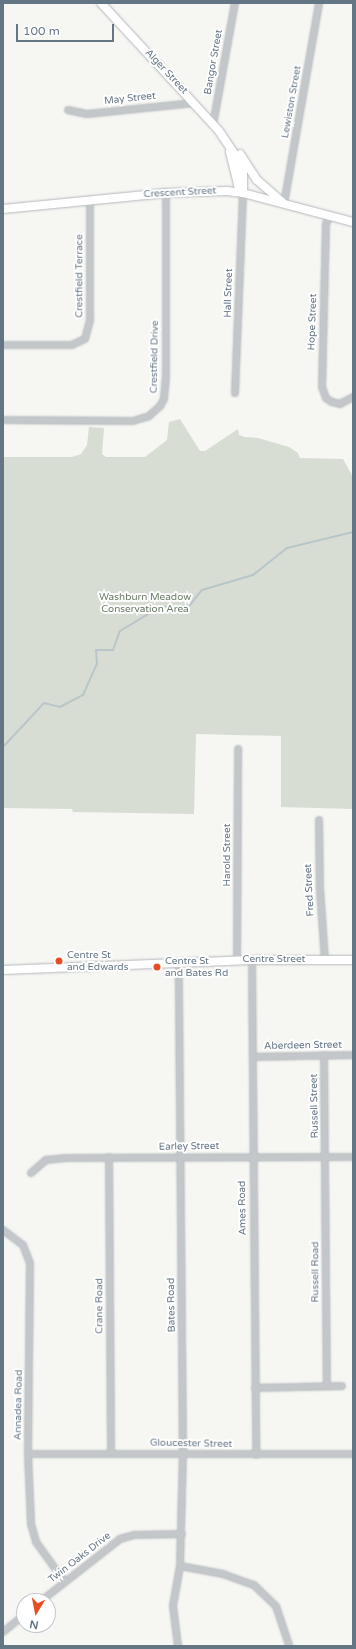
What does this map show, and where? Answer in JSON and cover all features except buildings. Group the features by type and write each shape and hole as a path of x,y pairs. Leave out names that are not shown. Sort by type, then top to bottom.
{"main road":[{"name":"Alger Street","path":"101,3 194,102 227,143 238,159 243,171 244,193"},
{"path":"227,143 238,151 264,187 284,204"},
{"name":"Crescent Street","path":"3,210 166,193 212,191 244,193 353,222"},
{"name":"Centre Street","path":"3,970 237,960 353,960"}],"street":[{"name":"Bangor Street","path":"213,125 234,3"},
{"name":"Lewiston Street","path":"284,204 319,3"},
{"name":"May Street","path":"68,110 87,114 194,102"},
{"name":"Crestfield Drive","path":"3,420 133,421 149,416 160,406 164,399 166,377 166,193"},
{"name":"Hall Street","path":"235,393 244,193"},
{"name":"Crestfield Terrace","path":"3,345 72,345 85,339 90,320 90,200"},
{"name":"Hope Street","path":"330,216 326,224 322,387 326,398 332,402 340,404 353,397"},
{"name":"Harold Street","path":"237,960 238,749"},
{"name":"Fred Street","path":"319,820 320,889 325,960"},
{"name":"Ames Road","path":"252,960 256,1455"},
{"name":"Bates Road","path":"178,1646 174,1606 180,1566 182,1534 183,1453 179,963"},
{"name":"Russell Street","path":"324,1055 326,1157"},
{"name":"Aberdeen Street","path":"253,1057 353,1055"},
{"name":"Earley Street","path":"31,1173 46,1160 109,1157 353,1157"},
{"name":"Crane Road","path":"109,1157 111,1454"},
{"name":"Russell Road","path":"326,1157 327,1386"},
{"name":"Annadea Road","path":"3,1230 23,1245 30,1263 28,1454 31,1524 36,1542 65,1582"},
{"path":"255,1388 342,1386"},
{"name":"Gloucester Street","path":"28,1454 353,1454"},
{"name":"Twin Oaks Drive","path":"51,1593 120,1539 134,1535 182,1534"},
{"path":"180,1566 235,1577 254,1585 269,1596 276,1606 289,1645"},
{"path":"3,1632 16,1621"}],"green space":[{"name":"Washburn Meadow Conservation Area","path":"180,419 200,451 205,451 238,429 239,435 244,437 258,438 289,447 298,453 300,458 343,459 353,477 353,809 281,807 281,736 196,734 194,814 73,812 72,809 3,808 3,457 72,457 81,454 87,445 89,427 104,428 102,454 106,457 145,457 167,440 169,422"}],"waterway":[{"path":"3,747 44,703 60,707 83,695 97,664 96,650 113,650 120,631 160,607 189,606 202,590 253,575 287,548 353,532"}],"place":[{"name":"Centre St and Edwards","path":"59,961"},
{"name":"Centre St and Bates Rd","path":"157,967"}]}
